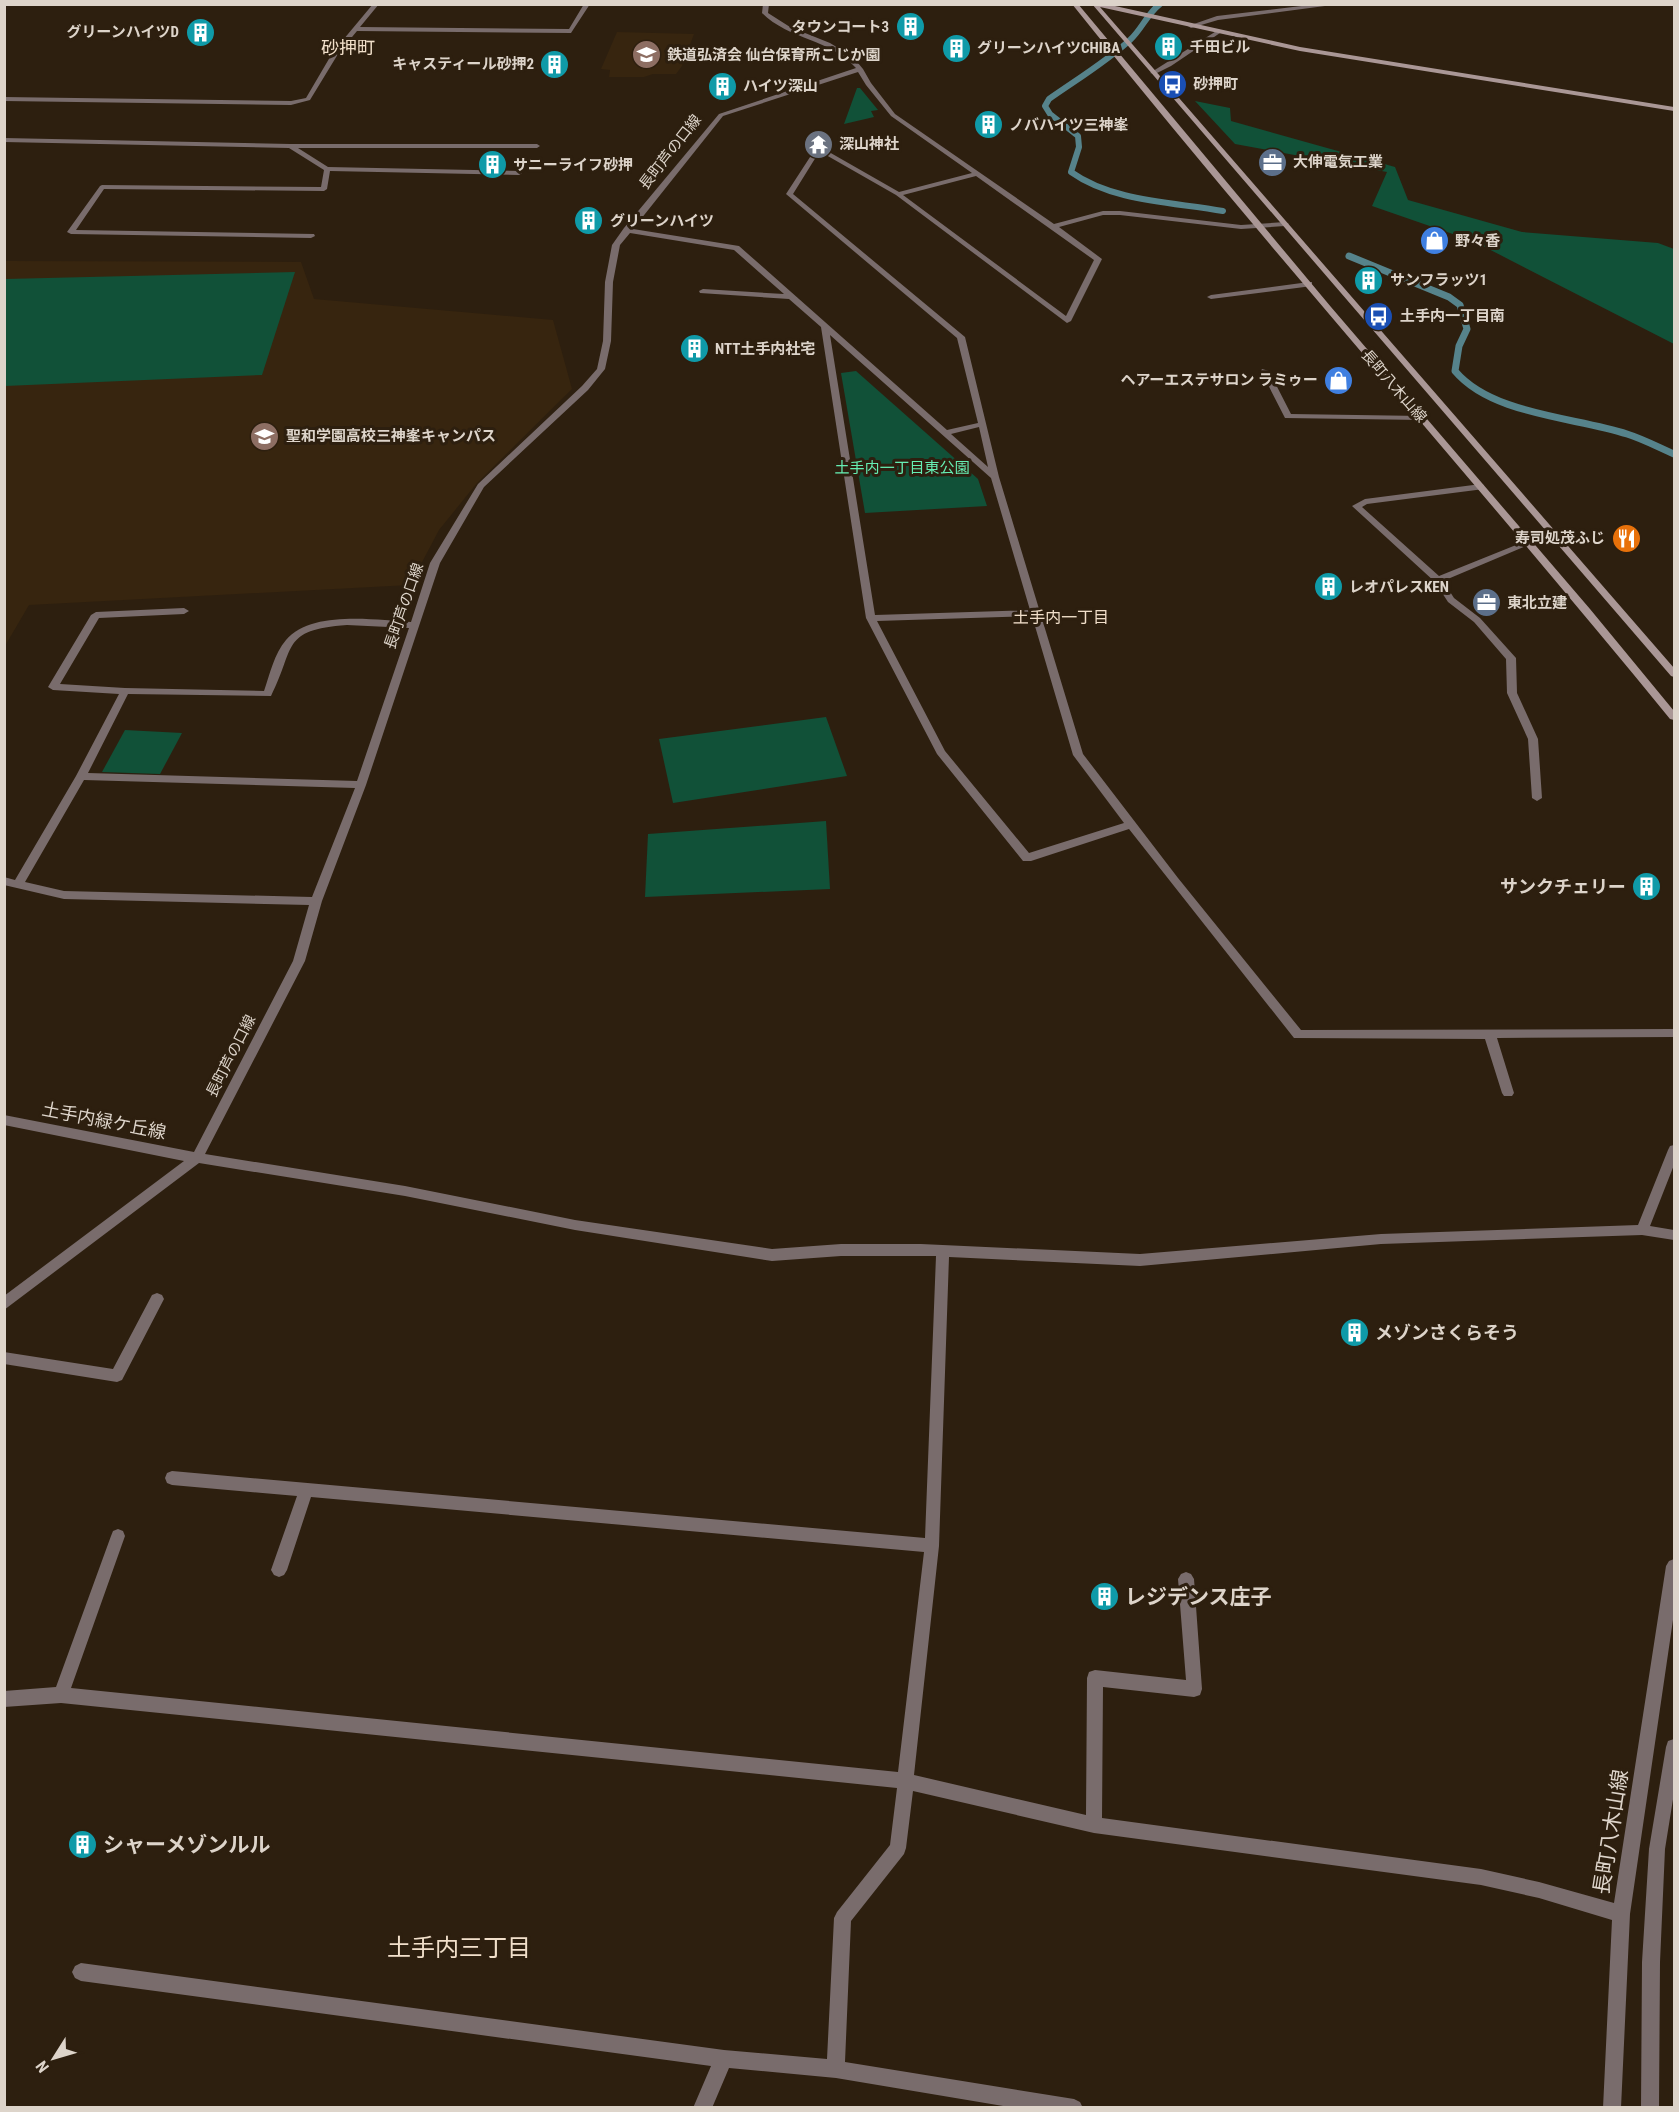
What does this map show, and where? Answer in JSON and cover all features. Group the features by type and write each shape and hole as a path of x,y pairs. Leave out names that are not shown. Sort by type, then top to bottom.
{"street":[{"path":"4,99 291,103 308,99 335,53 376,4"},
{"path":"357,29 572,31 587,4"},
{"path":"766,4 765,13 775,23 843,51 854,59 868,84 893,115 1098,259 1067,321 898,194 827,153 814,154 789,194 961,337 995,477 1033,613 1078,754 1174,881 1298,1035 1674,1033"},
{"name":"長町八木山線","path":"1075,4 1259,226 1674,717"},
{"path":"1095,4 1323,53 1674,109"},
{"path":"1095,4 1674,674"},
{"path":"1191,26 1217,18 1336,4"},
{"path":"1153,73 1218,32"},
{"name":"長町芦の口線","path":"4,1304 197,1158 299,961 316,901 361,785 435,563 481,486 585,388 601,369 607,340 609,282 616,245 722,115 860,69"},
{"path":"4,140 290,146 537,146"},
{"path":"290,146 327,169 519,173"},
{"path":"312,236 71,232 102,187 324,189 327,169"},
{"path":"898,194 976,174"},
{"path":"1053,226 1103,213 1259,226 1285,224"},
{"path":"627,230 736,248 995,477"},
{"path":"1212,297 1309,284"},
{"path":"704,291 793,297"},
{"path":"824,324 871,618 940,752 1027,858 1132,824"},
{"path":"1265,372 1288,416 1422,418"},
{"path":"945,433 982,424"},
{"path":"1481,487 1365,502 1356,506 1438,580 1451,600 1477,620 1511,658 1512,693 1533,739 1537,798"},
{"path":"1438,580 1529,543"},
{"path":"184,611 96,615 53,687 268,694 289,641 301,629 338,623 415,625"},
{"path":"871,618 1033,613"},
{"path":"19,883 81,776 125,691"},
{"path":"81,776 361,785"},
{"path":"4,881 64,895 316,901"},
{"path":"1490,1035 1508,1093"},
{"name":"土手内緑ケ丘線","path":"4,1120 197,1158 405,1191 575,1226 772,1256 840,1250 1140,1260 1381,1239 1642,1230 1674,1235"},
{"path":"1642,1230 1674,1150"},
{"path":"836,2069 843,1918 898,1848 932,1546 943,1252"},
{"path":"4,1358 117,1376 158,1299"},
{"path":"172,1478 932,1546"},
{"path":"279,1570 306,1490"},
{"path":"61,1695 118,1536"},
{"name":"長町八木山線","path":"1612,2108 1621,1914 1674,1566"},
{"path":"1094,1825 1095,1678 1194,1689 1186,1579"},
{"path":"4,1699 61,1695 904,1781 1094,1825 1481,1877 1539,1890 1621,1914"},
{"path":"1650,2108 1651,1962 1657,1849 1674,1747"},
{"path":"81,1972 724,2059 836,2069 1074,2108"},
{"path":"702,2108 724,2059"}],"shaded area":[{"name":"鉄道弘済会 仙台保育所こじか園","path":"617,32 694,34 682,66 676,74 609,77 610,70 601,69"},
{"name":"聖和学園高校三神峯キャンパス","path":"5,261 301,262 314,299 553,320 572,389 477,483 439,530 410,585 29,605 5,646"}],"green space":[{"path":"857,88 860,88 878,110 871,111 874,117 844,124"},
{"path":"1195,101 1230,108 1231,121 1395,167 1408,200 1522,232 1658,243 1674,249 1674,344 1473,241 1372,206 1387,172 1235,144"},
{"path":"295,272 262,375 5,386 5,279"},
{"name":"土手内一丁目東公園","path":"856,371 978,479 987,506 865,513 841,373"},
{"path":"826,717 847,776 673,803 659,739"},
{"path":"125,730 182,733 160,774 102,772"},
{"path":"826,821 830,889 645,897 648,834"}],"waterway":[{"path":"1160,4 1121,48 1049,99 1045,106 1050,114 1078,136 1079,147 1071,172 1088,182 1125,195 1223,211"},
{"path":"1349,256 1449,297 1460,305 1467,329 1459,346 1455,371 1471,386 1512,406 1627,434 1674,454"}],"place":[{"name":"タウンコート3","path":"910,27"},
{"name":"グリーンハイツD","path":"200,32"},
{"name":"千田ビル","path":"1169,47"},
{"name":"グリーンハイツCHIBA","path":"956,48"},
{"name":"鉄道弘済会 仙台保育所こじか園","path":"646,55"},
{"name":"キャスティール砂押2","path":"555,64"},
{"name":"砂押町","path":"1172,84"},
{"name":"ハイツ深山","path":"722,86"},
{"name":"ノバハイツ三神峯","path":"988,125"},
{"name":"深山神社","path":"818,144"},
{"name":"大伸電気工業","path":"1272,162"},
{"name":"サニーライフ砂押","path":"492,165"},
{"name":"グリーンハイツ","path":"589,221"},
{"name":"野々香","path":"1434,241"},
{"name":"サンフラッツ1","path":"1369,280"},
{"name":"土手内一丁目南","path":"1379,316"},
{"name":"NTT土手内社宅","path":"694,349"},
{"name":"ヘアーエステサロン ラミゥー","path":"1339,380"},
{"name":"聖和学園高校三神峯キャンパス","path":"265,436"},
{"name":"寿司処茂ふじ","path":"1626,538"},
{"name":"レオパレスKEN","path":"1328,587"},
{"name":"東北立建","path":"1486,603"},
{"name":"サンクチェリー","path":"1647,887"},
{"name":"メゾンさくらそう","path":"1354,1333"},
{"name":"レジデンス庄子","path":"1104,1597"},
{"name":"シャーメゾンルル","path":"82,1845"}],"district":[{"name":"砂押町","path":"348,48"},
{"name":"土手内一丁目","path":"1061,617"},
{"name":"土手内三丁目","path":"459,1948"}]}
